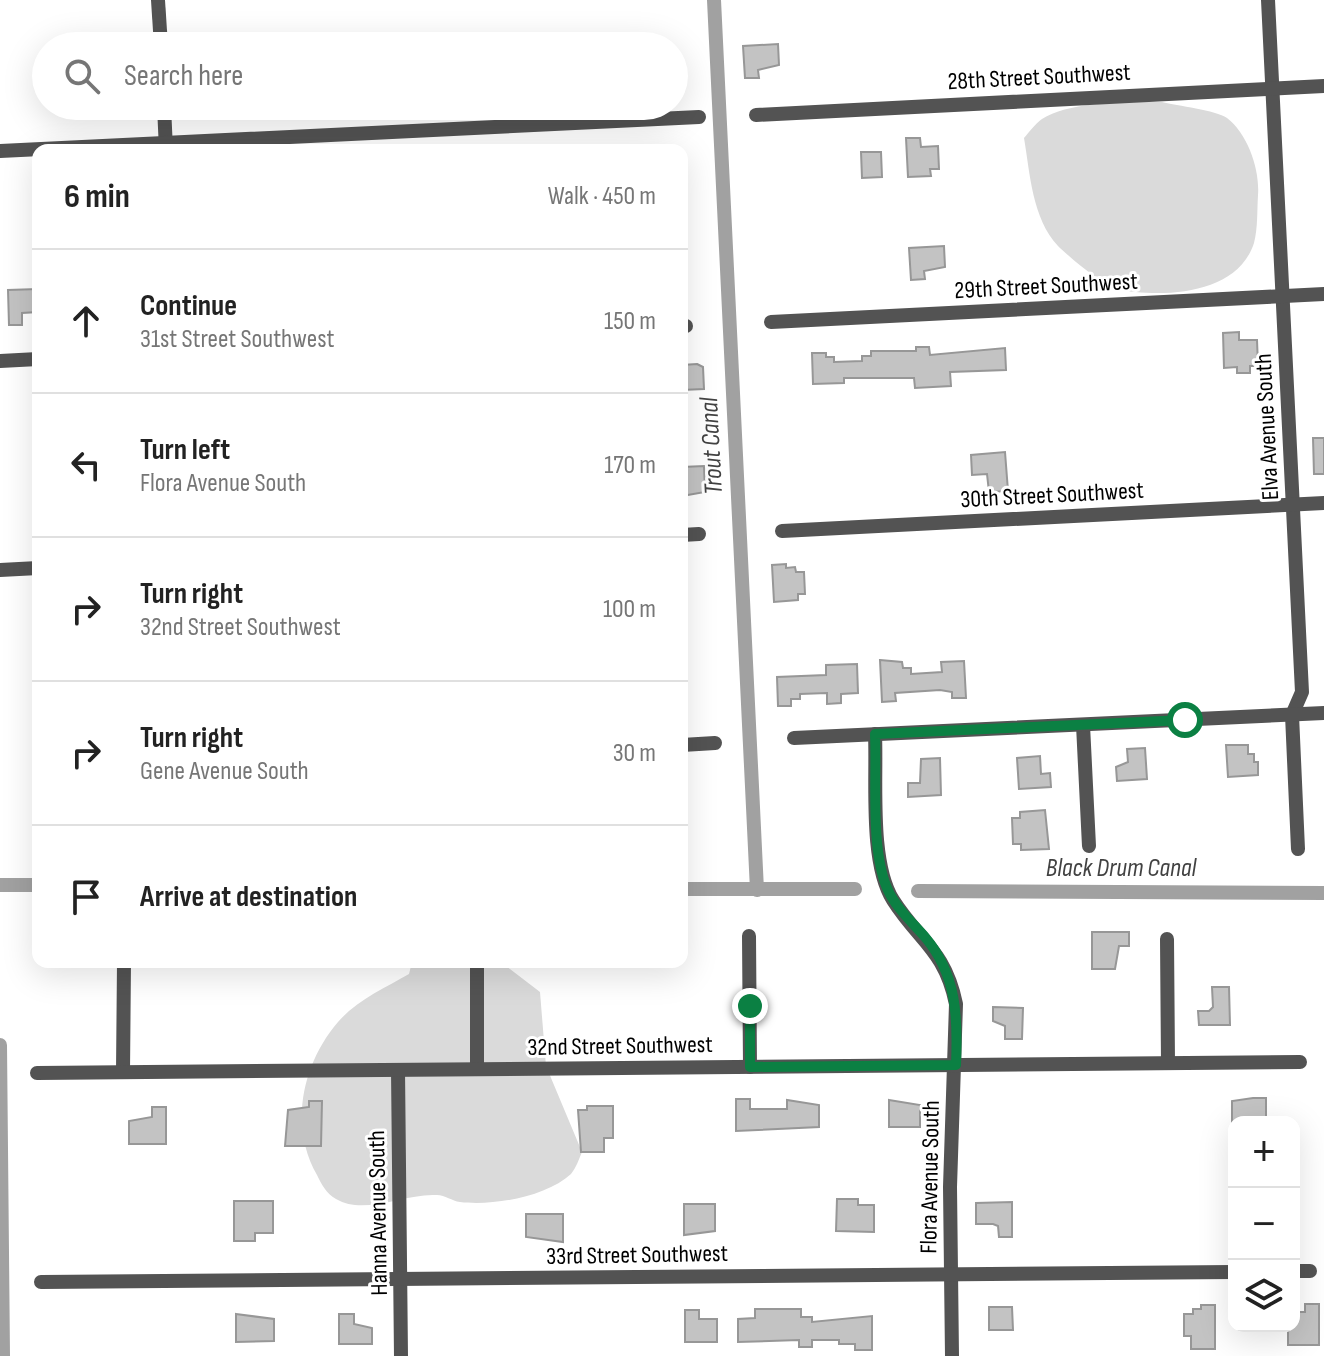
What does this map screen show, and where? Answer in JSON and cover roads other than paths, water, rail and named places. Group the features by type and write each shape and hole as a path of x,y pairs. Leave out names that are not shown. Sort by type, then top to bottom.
{"street":[{"path":"158,0 160,32"},
{"name":"Elva Avenue South","path":"1268,0 1302,692 1292,715 1298,849"},
{"name":"28th Street Southwest","path":"756,115 1324,86"},
{"path":"688,118 699,117"},
{"path":"165,120 166,144"},
{"path":"203,144 644,120"},
{"path":"0,151 32,150"},
{"name":"29th Street Southwest","path":"771,322 1324,294"},
{"path":"0,361 32,359"},
{"name":"30th Street Southwest","path":"782,531 1324,503"},
{"path":"688,535 699,534"},
{"path":"0,570 32,568"},
{"path":"794,738 1324,713"},
{"path":"1083,725 1089,846"},
{"name":"Flora Avenue South","path":"875,734 882,871 893,900 937,952 952,985 958,1019 950,1172 952,1356"},
{"path":"688,745 715,743"},
{"path":"749,936 750,1067"},
{"path":"1167,939 1168,1063"},
{"path":"123,1072 124,968"},
{"path":"477,968 477,1069"},
{"name":"32nd Street Southwest","path":"37,1073 1300,1062"},
{"name":"Hanna Avenue South","path":"398,1070 401,1356"},
{"name":"33rd Street Southwest","path":"41,1282 1228,1272"}],"waterway":[{"name":"Trout Canal","path":"714,0 757,890"},
{"name":"Black Drum Canal","path":"0,885 32,885"},
{"name":"Black Drum Canal","path":"688,889 855,889"},
{"name":"Black Drum Canal","path":"918,891 1324,893"},
{"path":"0,1045 3,1356"}]}
